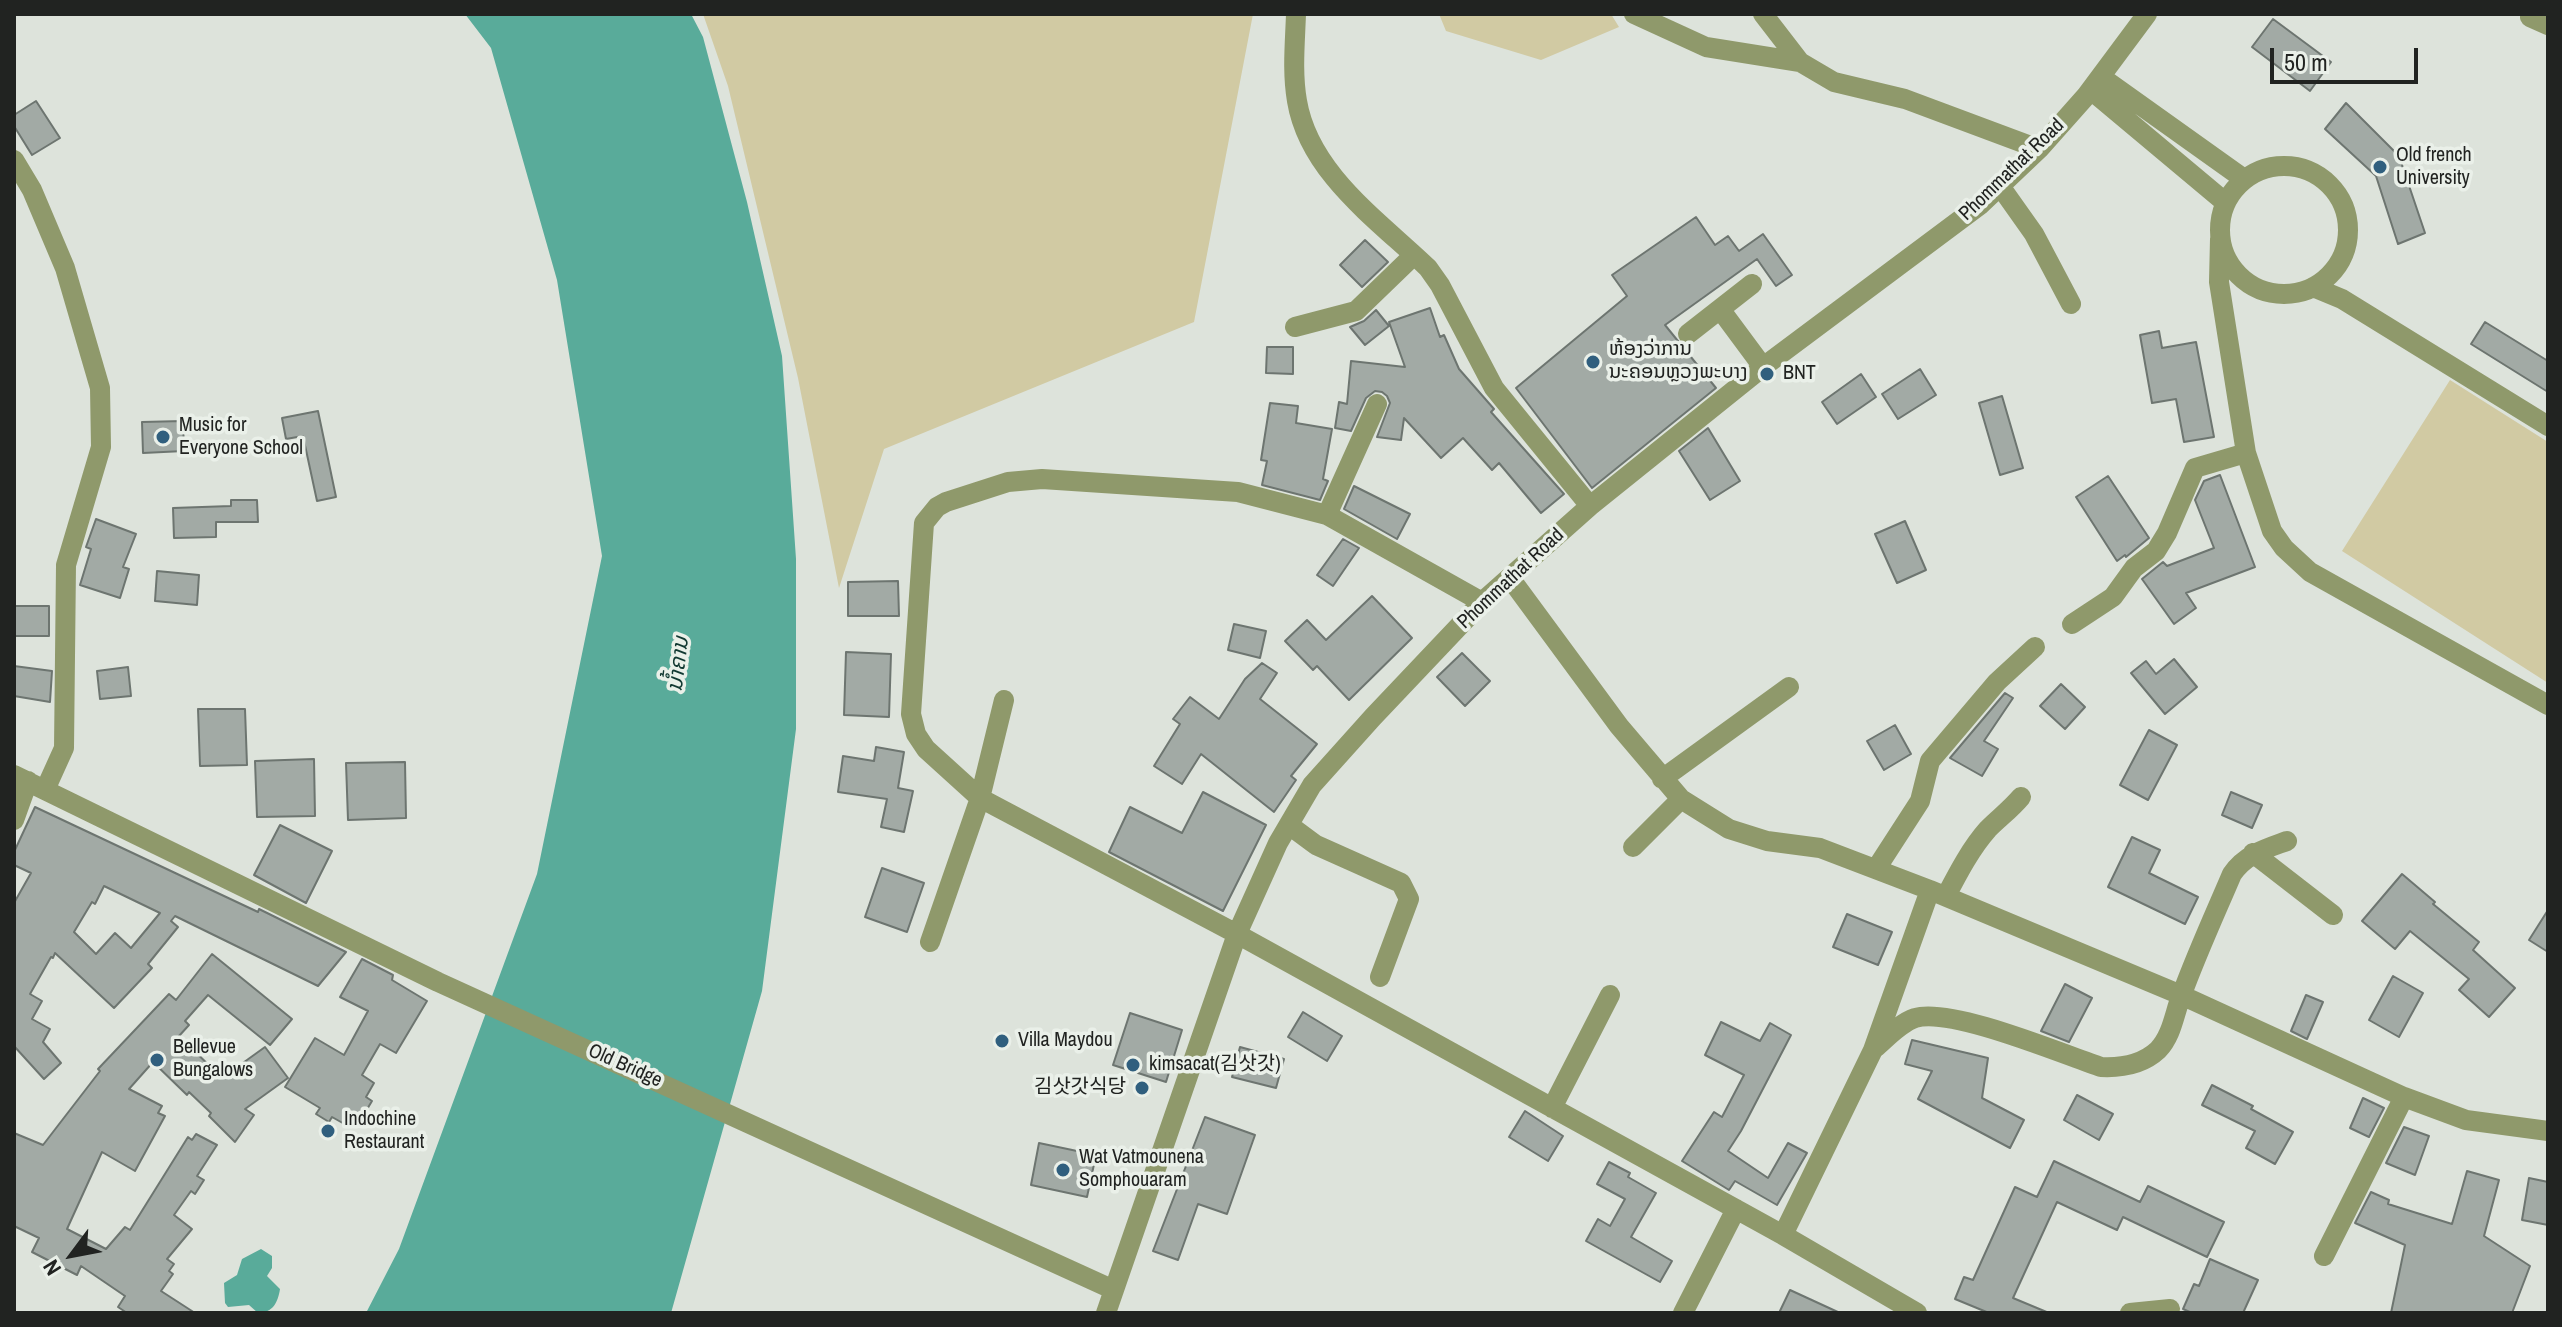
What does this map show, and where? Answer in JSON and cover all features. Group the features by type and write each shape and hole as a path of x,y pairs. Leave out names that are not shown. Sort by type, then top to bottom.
{"street":[{"path":"1296,14 1294,80 1303,126 1313,149 1335,179 1414,255 1440,285 1494,388 1590,506"},
{"path":"1634,14 1706,47 1800,62 1834,82 1905,99 2039,149"},
{"path":"1763,14 1800,62"},
{"name":"Phommathat Road","path":"1106,1313 1237,934 1278,843 1312,785 1482,602 1590,506 1763,367 1980,205 2039,149 2096,83 2147,14"},
{"path":"2096,83 2244,179"},
{"path":"2096,83 2226,203"},
{"path":"14,160 32,190 65,268 100,388 101,447 66,565 64,748 29,782 14,820"},
{"path":"2220,239 2226,258 2238,275 2254,287 2273,293 2293,294 2313,287 2330,275 2342,257 2348,237 2346,215 2338,195 2324,180 2305,169 2284,165 2263,169 2244,179 2231,193 2220,224 2219,282 2246,453 2272,531 2296,561 2310,572 2548,705"},
{"path":"2000,186 2034,234 2071,304"},
{"path":"1295,327 1356,311 1414,255"},
{"path":"1688,334 1752,284"},
{"path":"2313,287 2342,299 2548,426"},
{"path":"1720,309 1763,367"},
{"path":"1327,515 1377,404"},
{"path":"2072,624 2113,597 2134,568 2156,551 2195,468 2246,453"},
{"path":"1482,602 1327,515 1238,492 1042,479 1008,482 937,507 924,523 911,714 916,734 926,749 980,798 1237,934 1783,1235 1917,1313"},
{"path":"1510,578 1662,779 1681,799 1729,829 1767,841 1820,848 1938,893 2181,995 2404,1097 2466,1120 2548,1131"},
{"path":"1876,869 1920,801 1930,761 1997,682 2035,647"},
{"path":"1662,779 1789,687"},
{"path":"930,942 980,798 1004,700"},
{"name":"Old Bridge","path":"29,782 438,982 1114,1290"},
{"path":"1783,1235 1873,1050 1938,893 1959,870 1987,830 2021,797"},
{"path":"1633,847 1681,799"},
{"path":"1289,825 1316,845 1401,883 1409,899 1380,977"},
{"path":"1873,1050 1903,1024 1928,1016 1977,1024 2101,1067 2121,1068 2141,1061 2157,1051 2169,1035 2181,995 2240,861 2287,841"},
{"path":"2253,853 2333,915"},
{"path":"1552,1108 1610,995"},
{"path":"2324,1256 2404,1097"},
{"path":"1683,1313 1736,1209"},
{"path":"2130,1313 2170,1309"}],"shaded area":[{"path":"703,14 1253,14 1194,322 884,449 839,588 798,378 728,86"},
{"path":"1439,14 1611,14 1619,27 1541,60 1446,31"},
{"path":"2450,380 2548,442 2548,683 2342,551"}],"water":[{"name":"ນ້ຳຄານ","path":"465,14 691,14 703,37 747,202 782,356 796,559 796,729 762,991 671,1313 366,1313 399,1249 537,874 602,556 557,280 491,48"},
{"path":"261,1249 272,1256 272,1268 267,1276 280,1289 276,1302 263,1313 258,1313 249,1305 228,1307 224,1283 237,1275 242,1259"}],"building":[{"path":"2273,19 2331,62 2310,91 2252,47"},
{"path":"36,101 60,138 32,155 14,126 14,115"},
{"path":"2346,103 2399,156 2425,233 2398,244 2376,176 2325,129"},
{"path":"1696,217 1715,245 1728,236 1739,251 1763,234 1792,275 1776,286 1757,259 1665,325 1716,388 1592,488 1516,388 1627,296 1612,275"},
{"path":"1365,240 1388,262 1362,287 1340,265"},
{"path":"1430,308 1440,337 1444,335 1459,369 1494,409 1491,412 1564,494 1541,513 1499,463 1492,470 1463,438 1441,458 1404,418 1401,440 1377,437 1390,403 1382,392 1375,391 1366,398 1351,431 1335,428 1339,402 1347,404 1351,361 1405,367 1389,322"},
{"path":"1376,310 1389,326 1365,345 1350,327 1364,321"},
{"path":"2485,322 2548,361 2548,392 2471,344"},
{"path":"2159,331 2162,348 2196,342 2214,437 2184,442 2176,399 2152,403 2140,335"},
{"path":"1267,347 1293,347 1293,374 1266,373"},
{"path":"1920,369 1936,395 1898,419 1882,394"},
{"path":"1861,374 1876,397 1837,424 1822,402"},
{"path":"2002,396 2023,468 2000,475 1979,403"},
{"path":"1270,403 1298,406 1296,423 1332,429 1323,479 1328,481 1320,500 1262,485 1267,461 1261,460"},
{"path":"318,411 336,497 317,501 303,436 286,439 282,418"},
{"name":"Music for Everyone School","path":"183,421 184,451 143,453 142,422"},
{"path":"1708,428 1740,481 1710,500 1679,451"},
{"path":"2220,475 2255,567 2186,593 2196,608 2174,624 2142,579 2163,562 2167,566 2214,548 2195,500 2204,481"},
{"path":"2108,476 2149,538 2117,561 2076,497"},
{"path":"1354,486 1410,514 1397,539 1344,509"},
{"path":"231,500 257,500 258,522 216,522 216,537 174,538 173,508 231,506"},
{"path":"96,519 136,534 123,567 129,569 120,598 80,585 91,549 86,547"},
{"path":"1905,521 1926,570 1897,583 1875,534"},
{"path":"1343,539 1359,548 1333,586 1317,575"},
{"path":"157,571 199,575 197,605 155,601"},
{"path":"898,581 899,616 848,616 848,582"},
{"path":"1372,596 1412,638 1349,700 1317,666 1313,670 1285,641 1307,620 1326,640"},
{"path":"14,606 49,606 49,636 14,636"},
{"path":"1234,624 1266,631 1260,658 1228,650"},
{"path":"846,652 891,654 889,717 844,715"},
{"path":"1462,653 1490,681 1465,706 1437,677"},
{"path":"2174,659 2197,687 2165,714 2131,673 2146,661 2156,674"},
{"path":"1262,663 1277,673 1260,699 1317,744 1291,776 1296,780 1274,812 1201,754 1182,784 1154,766 1180,724 1173,719 1190,697 1219,719 1245,679"},
{"path":"14,666 52,671 50,702 14,696"},
{"path":"128,667 131,696 100,699 97,671"},
{"path":"2061,684 2085,707 2065,729 2040,706"},
{"path":"2005,693 2013,698 1984,741 1998,749 1982,776 1950,758"},
{"path":"198,709 245,709 247,765 200,766"},
{"path":"1895,725 1911,754 1884,770 1867,741"},
{"path":"2149,730 2177,745 2148,800 2120,785"},
{"path":"876,747 904,752 898,788 913,791 904,832 881,827 887,799 838,792 843,756 874,761"},
{"path":"314,759 315,816 257,817 255,761"},
{"path":"405,762 406,818 348,820 346,763"},
{"path":"1203,792 1266,825 1223,911 1109,852 1130,807 1182,833"},
{"path":"2231,792 2262,805 2252,828 2222,815"},
{"path":"35,807 346,952 318,986 175,916 171,921 178,927 148,964 152,968 114,1008 55,953 30,994 42,1001 32,1019 50,1029 43,1042 61,1063 44,1079 14,1046 14,903 31,873 14,865 14,852","holes":["104,886 160,913 131,948 115,933 96,954 74,932"]},
{"path":"280,825 332,851 306,903 254,875"},
{"path":"2132,837 2160,850 2149,873 2198,897 2185,924 2108,887"},
{"path":"882,868 924,883 907,932 865,917"},
{"path":"2402,874 2479,942 2473,950 2515,988 2489,1017 2459,990 2469,979 2410,931 2395,949 2362,921"},
{"path":"2548,910 2548,952 2529,940"},
{"path":"1847,914 1892,932 1878,965 1833,947"},
{"path":"212,954 292,1019 270,1045 208,995 185,1021 189,1025 179,1036 222,1078 265,1047 288,1078 245,1109 254,1115 235,1142 209,1116 211,1113 153,1062 129,1089 162,1106 158,1113 165,1116 135,1171 102,1152 67,1229 106,1249 125,1227 130,1230 188,1137 192,1140 196,1134 217,1145 197,1176 204,1180 195,1194 191,1191 174,1215 192,1229 167,1259 174,1264 169,1271 173,1274 161,1291 195,1313 127,1313 118,1307 125,1296 81,1266 77,1275 32,1252 39,1238 14,1226 14,1133 43,1145 100,1071 98,1069 169,994 176,1000"},
{"path":"362,959 393,975 392,980 427,1001 396,1053 380,1044 362,1075 374,1083 366,1097 372,1101 363,1116 356,1112 348,1126 332,1117 329,1122 316,1114 320,1108 285,1087 315,1038 344,1055 368,1011 340,997"},
{"path":"2393,976 2423,993 2399,1037 2369,1020"},
{"path":"2065,984 2092,998 2069,1042 2041,1031"},
{"path":"2306,995 2323,1002 2307,1039 2291,1031"},
{"path":"1303,1012 1342,1036 1327,1061 1288,1037"},
{"path":"1130,1013 1182,1030 1166,1082 1113,1065"},
{"path":"1721,1022 1760,1041 1770,1023 1791,1035 1728,1151 1768,1178 1788,1143 1807,1153 1777,1205 1735,1181 1729,1190 1682,1161 1714,1112 1722,1117 1744,1075 1705,1055"},
{"path":"1912,1040 1988,1058 1982,1098 2024,1120 2010,1148 1918,1099 1932,1071 1905,1064"},
{"path":"1240,1047 1284,1059 1276,1088 1232,1077"},
{"path":"2212,1085 2253,1106 2251,1109 2293,1132 2275,1164 2246,1148 2255,1131 2202,1105"},
{"path":"2077,1095 2113,1114 2099,1140 2064,1120"},
{"path":"2363,1098 2384,1108 2369,1137 2350,1128"},
{"path":"1525,1111 1563,1136 1548,1161 1509,1137"},
{"path":"1205,1117 1255,1135 1227,1214 1198,1204 1178,1260 1153,1251"},
{"path":"2404,1127 2429,1136 2415,1175 2386,1163"},
{"name":"Wat Vatmounena Somphouaram","path":"1039,1143 1096,1155 1087,1197 1031,1185"},
{"path":"2054,1161 2140,1202 2148,1186 2224,1222 2207,1257 2123,1217 2117,1230 2057,1202 2013,1298 2049,1313 1989,1313 1955,1299 1964,1277 1973,1280 2015,1187 2037,1197"},
{"path":"1609,1162 1656,1193 1631,1237 1672,1261 1660,1282 1586,1241 1598,1219 1610,1226 1625,1199 1597,1184"},
{"path":"2467,1171 2499,1180 2484,1236 2530,1266 2512,1313 2391,1313 2405,1245 2355,1223 2371,1192 2389,1200 2388,1204 2452,1224"},
{"path":"2529,1178 2548,1182 2548,1225 2522,1220"},
{"path":"2210,1259 2258,1280 2243,1313 2192,1313 2183,1309 2194,1284 2199,1286"},
{"path":"1790,1290 1840,1313 1779,1313"}],"place":[{"name":"Old french University","path":"2380,167"},
{"name":"ຫ້ອງວ່າການ ນະຄອນຫຼວງພະບາງ","path":"1593,362"},
{"name":"BNT","path":"1767,374"},
{"name":"Music for Everyone School","path":"163,437"},
{"name":"Villa Maydou","path":"1002,1041"},
{"name":"Bellevue Bungalows","path":"157,1060"},
{"name":"kimsacat(김삿갓)","path":"1133,1065"},
{"name":"김삿갓식당","path":"1142,1088"},
{"name":"Indochine Restaurant","path":"328,1131"},
{"name":"Wat Vatmounena Somphouaram","path":"1063,1170"}]}
